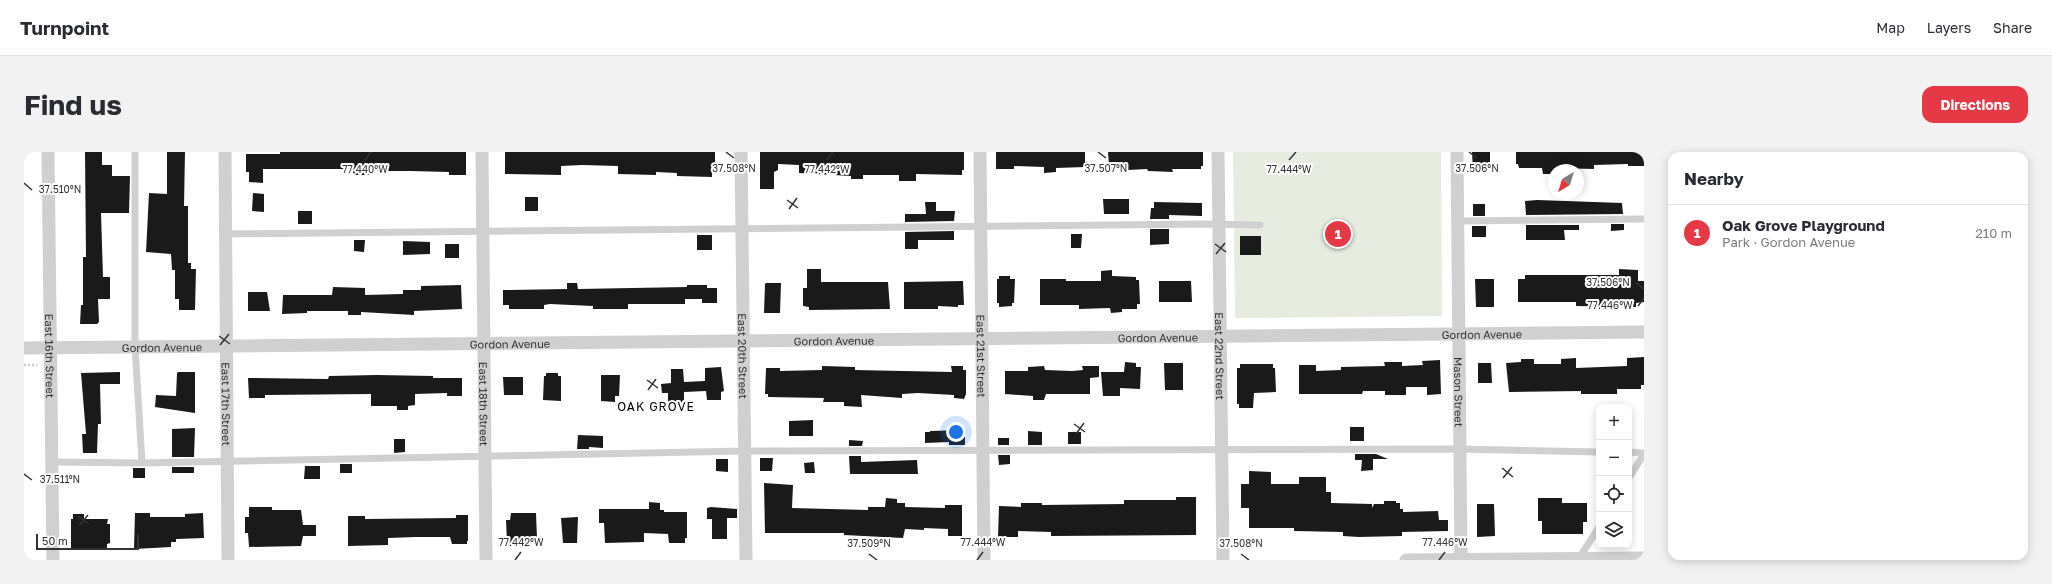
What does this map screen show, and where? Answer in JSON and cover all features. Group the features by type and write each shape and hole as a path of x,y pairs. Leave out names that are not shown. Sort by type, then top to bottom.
{"street":[{"name":"East 16th Street","path":"48,152 52,347 53,560"},
{"name":"East 17th Street","path":"225,152 228,560"},
{"name":"East 18th Street","path":"482,152 486,560"},
{"name":"East 20th Street","path":"742,152 746,560"},
{"name":"East 21st Street","path":"980,152 984,560"},
{"name":"East 22nd Street","path":"1218,152 1222,560"},
{"name":"Mason Street","path":"1457,152 1461,560"},
{"name":"Gordon Avenue","path":"24,348 1644,332"},
{"path":"1406,560 1644,558"}],"lane":[{"path":"135,152 135,346 142,462"},
{"path":"1458,221 1644,219"},
{"path":"226,234 483,232 742,227 1260,225"},
{"path":"52,462 227,461 744,451 983,452 1460,449 1596,452"},
{"path":"1630,476 1644,453 1632,452"},
{"path":"1579,559 1596,532"}],"path":[{"path":"24,365 38,365"}],"shaded area":[{"path":"1233,152 1441,152 1442,316 1235,318"}],"building":[{"path":"85,152 102,152 102,165 112,165 112,176 130,176 129,213 101,213 103,277 110,277 110,299 98,299 99,322 97,324 80,324 81,305 83,305 83,257 86,257"},
{"path":"167,152 185,152 184,206 188,206 188,263 191,263 191,269 196,269 195,310 179,310 179,299 175,299 175,270 172,270 171,254 146,252 149,193 167,194"},
{"path":"280,152 466,152 466,175 449,175 449,172 371,171 371,175 353,175 353,169 263,169 263,183 249,182 249,172 246,172 246,154 280,154"},
{"path":"505,152 715,152 715,173 712,173 712,177 677,176 677,173 656,172 656,175 618,174 618,166 582,165 561,166 561,175 505,174"},
{"path":"760,152 964,152 964,170 962,170 962,175 916,174 916,181 899,181 899,175 863,175 863,179 851,179 851,176 799,173 799,165 778,164 778,170 774,172 774,189 760,189"},
{"path":"996,152 1085,152 1085,167 1056,168 1056,172 1044,173 1044,167 1014,166 1014,169 996,169"},
{"path":"1108,152 1203,152 1203,166 1201,166 1201,169 1172,169 1173,172 1148,171 1147,169 1128,170 1128,167 1121,167 1121,165 1109,165"},
{"path":"1472,152 1490,152 1490,167 1485,167 1486,170 1473,171"},
{"path":"1516,152 1644,152 1644,166 1628,166 1628,164 1594,165 1594,169 1584,169 1584,164 1548,164 1548,174 1543,174 1542,168 1519,168 1518,164 1516,164"},
{"path":"253,193 264,194 264,212 252,211"},
{"path":"525,197 538,197 538,211 525,211"},
{"path":"1103,199 1129,199 1129,214 1104,214"},
{"path":"1537,200 1622,203 1623,214 1526,215 1525,201"},
{"path":"925,202 936,202 936,211 955,211 954,221 905,222 905,214 926,214"},
{"path":"1154,202 1202,203 1202,216 1169,215 1169,219 1150,219 1151,208 1154,208"},
{"path":"1473,204 1485,204 1485,216 1473,216"},
{"path":"298,211 312,211 312,224 298,224"},
{"path":"1611,224 1624,224 1624,230 1611,231"},
{"path":"1526,225 1579,225 1579,230 1564,230 1565,240 1526,240"},
{"path":"1472,226 1486,226 1486,237 1472,237"},
{"path":"1150,229 1169,229 1169,244 1150,245"},
{"path":"954,231 954,240 918,240 918,249 905,249 905,232"},
{"path":"1071,234 1082,234 1081,248 1071,248"},
{"path":"697,235 712,235 712,250 697,250"},
{"path":"1240,236 1261,236 1261,255 1240,255"},
{"path":"354,240 365,240 364,252 354,251"},
{"path":"403,241 430,242 430,254 403,255"},
{"path":"445,244 459,244 459,258 445,258"},
{"path":"807,269 821,269 821,282 888,282 890,309 809,310 809,307 803,306 803,288 807,288"},
{"path":"1619,269 1638,270 1638,281 1644,281 1644,302 1636,303 1636,307 1576,306 1576,302 1518,302 1518,279 1525,279 1525,275 1619,275"},
{"path":"1112,270 1112,276 1136,277 1136,280 1139,280 1140,304 1137,304 1137,309 1122,309 1122,312 1111,313 1110,308 1079,309 1079,305 1040,305 1040,279 1101,281 1101,271"},
{"path":"999,276 1010,276 1010,279 1015,279 1014,303 1012,303 1012,306 999,307 999,303 997,303 997,279 999,279"},
{"path":"1475,279 1494,279 1494,307 1476,307"},
{"path":"963,281 964,305 958,305 958,307 938,306 938,309 904,309 904,282"},
{"path":"1159,281 1191,281 1192,302 1159,302"},
{"path":"567,283 577,283 578,289 687,287 687,285 707,285 707,288 717,288 717,303 702,303 702,299 685,299 685,304 628,304 628,309 593,309 593,306 550,304 544,305 544,309 509,309 509,305 503,305 503,290 567,289"},
{"path":"766,283 781,283 780,313 764,313"},
{"path":"461,285 462,309 414,311 414,315 361,312 361,315 348,315 348,311 307,311 307,313 282,314 283,295 332,295 333,287 365,288 365,295 403,294 403,290 421,290 421,286"},
{"path":"248,292 267,292 270,311 248,311"},
{"path":"1644,357 1644,385 1641,385 1641,389 1617,389 1617,394 1581,394 1581,391 1509,392 1506,363 1521,362 1521,359 1534,359 1534,364 1561,364 1561,359 1576,358 1576,368 1627,366 1627,358"},
{"path":"1440,360 1441,394 1427,395 1427,387 1406,387 1406,395 1385,395 1385,391 1363,391 1362,394 1299,394 1299,365 1316,365 1316,371 1341,370 1341,367 1385,366 1384,362 1402,362 1402,366 1423,365 1422,361"},
{"path":"1125,362 1136,363 1136,367 1141,367 1140,389 1120,388 1120,396 1103,396 1101,372 1124,372"},
{"path":"1164,363 1183,363 1183,390 1165,390"},
{"path":"1478,363 1491,363 1492,383 1478,383"},
{"path":"1240,364 1273,364 1273,368 1275,368 1276,392 1254,393 1253,408 1239,408 1239,404 1237,404 1237,368 1240,368"},
{"path":"822,366 855,367 855,370 952,372 951,366 963,366 963,370 966,370 966,394 964,399 954,398 954,395 918,393 902,394 902,398 861,395 862,407 844,406 844,402 823,402 824,398 768,397 768,394 765,394 766,368 780,368 780,371 822,370"},
{"path":"1044,366 1045,370 1072,371 1083,370 1082,366 1099,366 1099,377 1090,378 1090,394 1046,394 1044,400 1033,400 1033,396 1005,394 1005,371 1028,371 1028,367"},
{"path":"721,367 724,391 721,392 721,400 707,400 706,391 684,392 684,402 668,402 668,393 662,393 661,384 671,383 671,369 683,369 684,382 705,381 705,368"},
{"path":"120,372 120,384 100,384 101,424 98,424 97,453 83,453 82,434 86,434 81,373"},
{"path":"178,372 195,372 195,413 155,407 156,395 176,396"},
{"path":"546,373 558,373 558,376 561,376 561,401 543,400 544,376 546,376"},
{"path":"377,375 462,378 462,396 447,396 447,393 415,394 415,405 408,406 408,410 397,410 397,406 371,406 371,394 265,395 265,398 249,398 248,378 328,379 329,376"},
{"path":"601,375 620,375 619,396 615,396 615,402 601,401"},
{"path":"503,377 523,377 523,395 504,395"},
{"path":"813,420 813,436 789,436 789,421"},
{"path":"1350,427 1364,427 1364,441 1350,441"},
{"path":"195,428 194,457 172,457 172,429"},
{"path":"965,430 965,445 949,445 949,442 925,443 925,432"},
{"path":"1028,431 1042,432 1042,445 1028,445"},
{"path":"1068,432 1081,432 1081,444 1068,444"},
{"path":"578,435 603,436 603,448 589,447 589,449 577,449"},
{"path":"998,438 1009,438 1009,445 998,445"},
{"path":"394,439 405,439 405,452 394,453"},
{"path":"849,440 863,441 862,446 849,446"},
{"path":"1355,454 1376,454 1388,459 1373,459 1373,470 1361,471 1362,460 1355,460"},
{"path":"998,455 1010,455 1010,464 999,465"},
{"path":"849,456 861,456 861,462 917,460 918,474 850,474"},
{"path":"760,458 773,458 772,471 760,471"},
{"path":"716,459 728,459 728,472 716,471"},
{"path":"814,462 815,473 805,473 804,463"},
{"path":"340,464 352,464 352,473 340,473"},
{"path":"305,466 320,466 320,479 304,479"},
{"path":"172,467 194,467 194,473 172,473"},
{"path":"133,468 145,468 145,478 133,478"},
{"path":"1249,471 1271,472 1271,484 1299,484 1299,477 1326,477 1326,492 1331,492 1331,503 1372,504 1372,508 1374,504 1384,504 1384,501 1396,501 1396,503 1400,503 1400,509 1403,509 1403,512 1438,511 1439,520 1448,520 1448,531 1402,532 1402,536 1359,537 1343,536 1343,532 1294,531 1294,528 1249,528 1249,508 1241,508 1241,484 1249,484"},
{"path":"764,483 793,485 792,508 868,510 868,507 885,507 886,498 897,499 897,503 905,503 905,507 945,508 945,505 962,505 962,536 948,536 948,529 924,528 924,530 905,529 903,538 844,535 844,533 765,533"},
{"path":"1176,497 1196,497 1196,535 1051,536 1051,532 1018,531 1018,537 998,537 999,506 1021,507 1021,503 1042,503 1042,505 1124,504 1124,500 1176,500"},
{"path":"1538,498 1562,498 1562,503 1587,503 1587,522 1583,522 1583,534 1542,534 1542,521 1538,521"},
{"path":"649,502 660,503 660,510 664,510 664,512 687,512 687,538 685,538 685,543 669,543 668,534 644,533 644,542 605,543 604,523 599,523 599,509 649,509"},
{"path":"1477,504 1494,504 1495,536 1477,537"},
{"path":"249,507 272,507 272,510 301,510 303,525 316,525 316,536 303,536 301,546 249,547 248,533 245,533 245,517 249,517"},
{"path":"707,508 737,509 737,518 727,518 727,539 712,539 712,519 707,519"},
{"path":"135,513 150,513 150,517 185,517 185,514 203,513 204,538 176,539 176,542 171,542 171,547 134,549"},
{"path":"511,513 536,513 537,539 525,539 525,543 507,543 506,520 510,520"},
{"path":"73,514 84,514 84,519 108,519 107,524 110,524 110,543 107,544 107,548 71,549 71,519 73,519"},
{"path":"456,515 468,515 467,544 452,544 450,537 415,537 388,538 388,545 348,546 348,516 365,516 365,519 456,518"},
{"path":"578,517 577,543 563,543 561,518"}],"place":[{"name":"Oak Grove Playground","path":"1338,234"}],"district":[{"name":"OAK GROVE","path":"656,406"}]}
